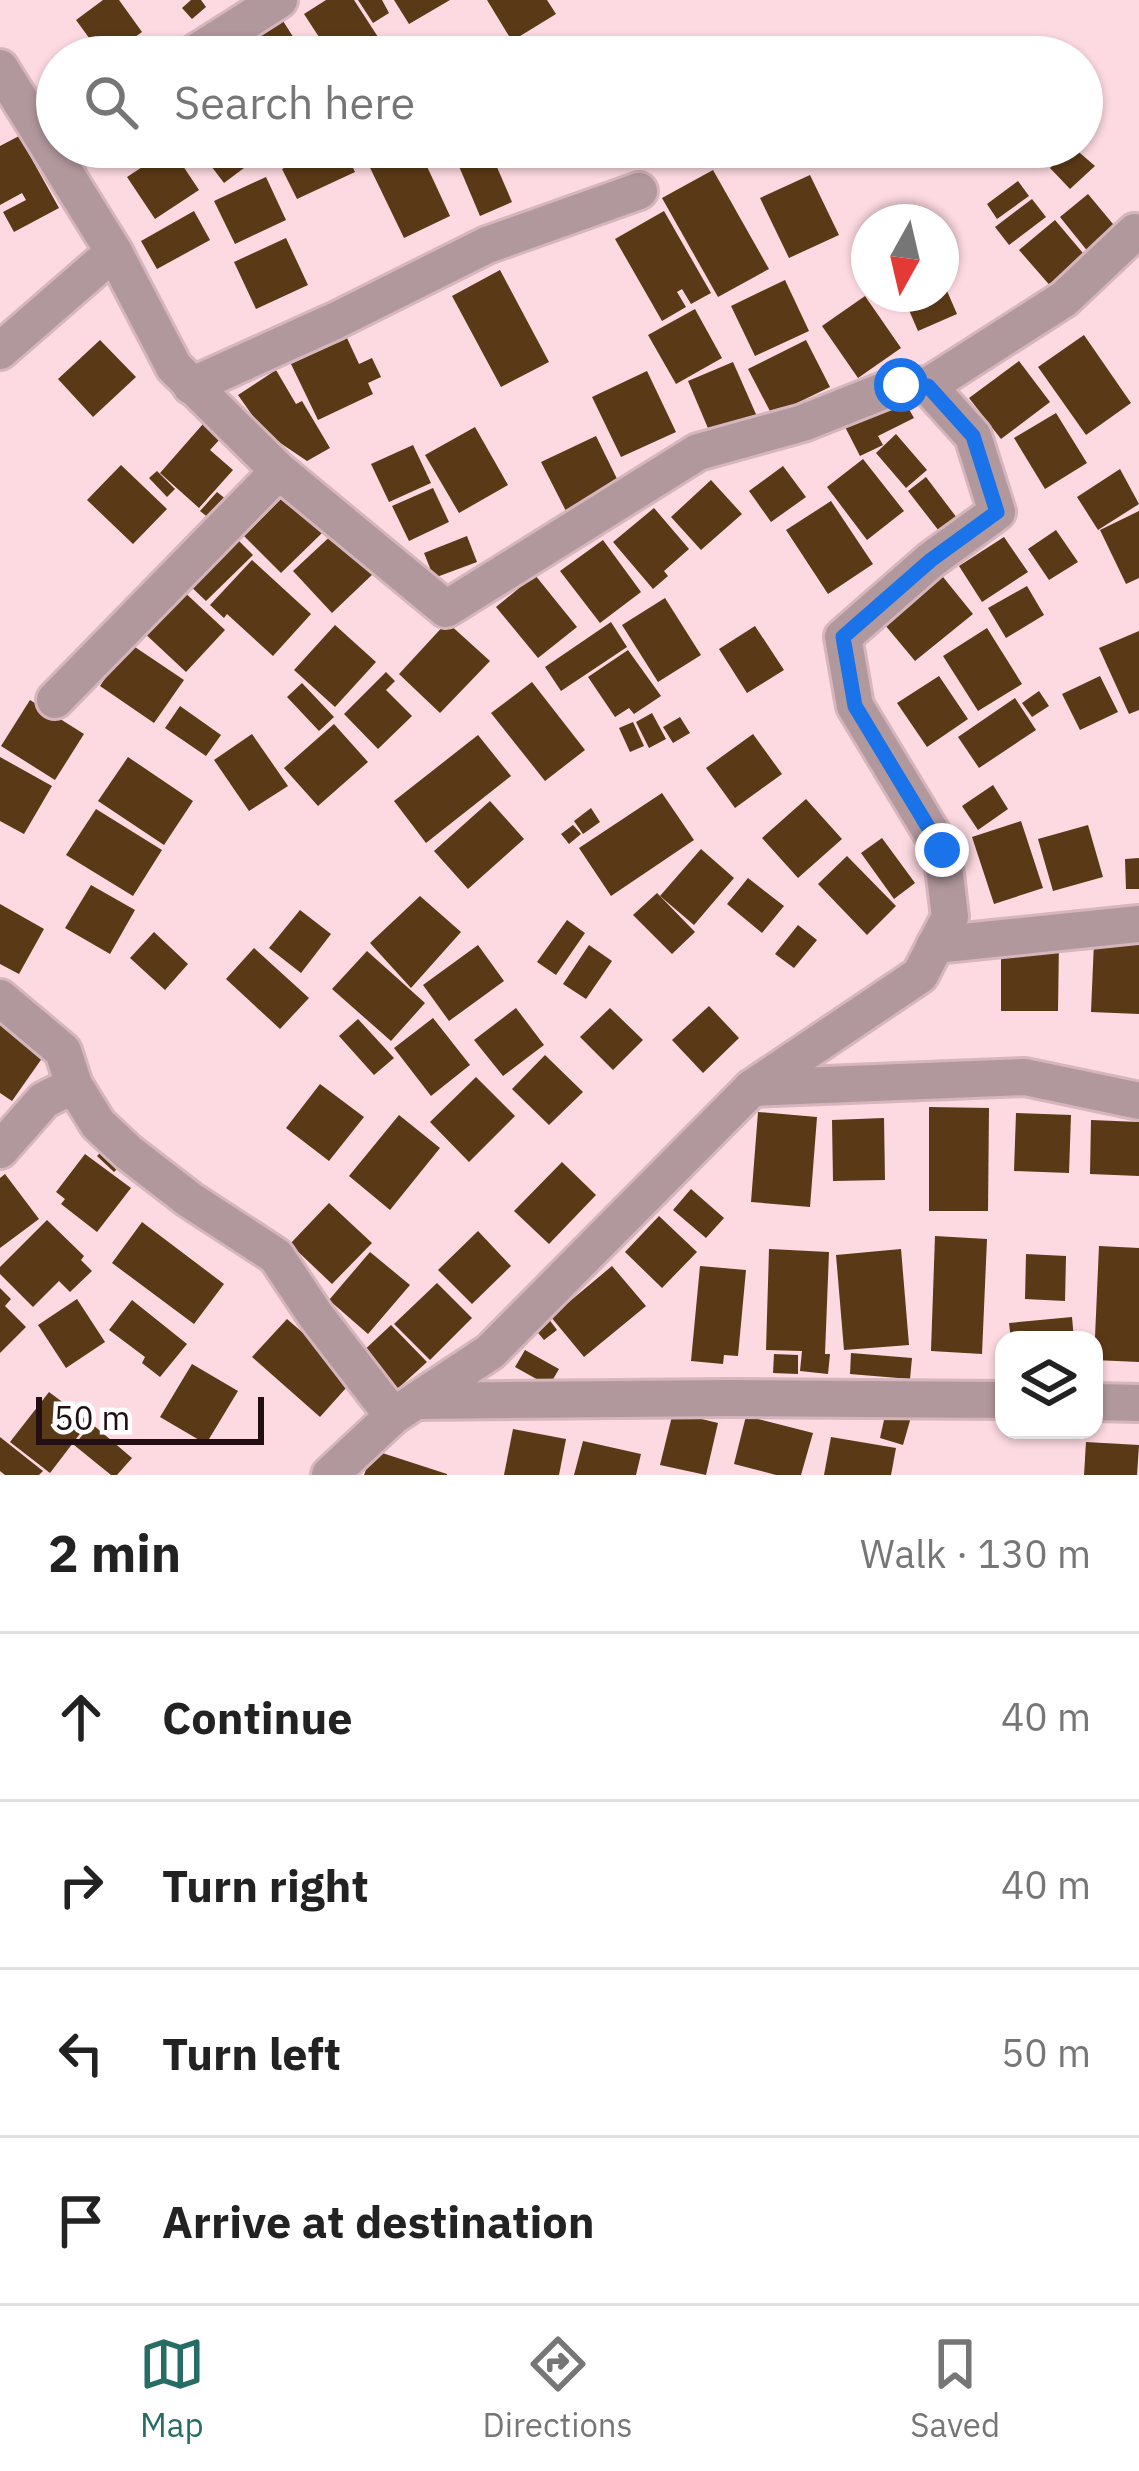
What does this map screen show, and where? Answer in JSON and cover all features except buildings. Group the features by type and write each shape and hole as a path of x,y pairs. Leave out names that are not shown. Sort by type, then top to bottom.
{"street":[{"path":"222,36 279,0"},
{"path":"0,68 36,116"},
{"path":"68,168 174,367 280,471 446,609 698,452 803,423 901,385 928,386 1064,298 1136,232"},
{"path":"191,386 487,245 639,191"},
{"path":"0,351 114,252"},
{"path":"330,1475 405,1408 490,1352 752,1088 920,975 950,917 942,850 855,706 843,637 931,560 997,512 973,436 928,386"},
{"path":"55,700 280,471"},
{"path":"935,945 1139,925"},
{"path":"0,998 63,1051 74,1085 98,1124 190,1200 276,1256 316,1316 405,1408 729,1397 995,1400"},
{"path":"752,1088 1025,1077 1139,1101"},
{"path":"0,1150 44,1100 74,1085"},
{"path":"1103,1402 1139,1402"}],"route":[{"path":"901,385 928,386 973,436 997,512 931,560 843,637 855,706 942,850"}]}
